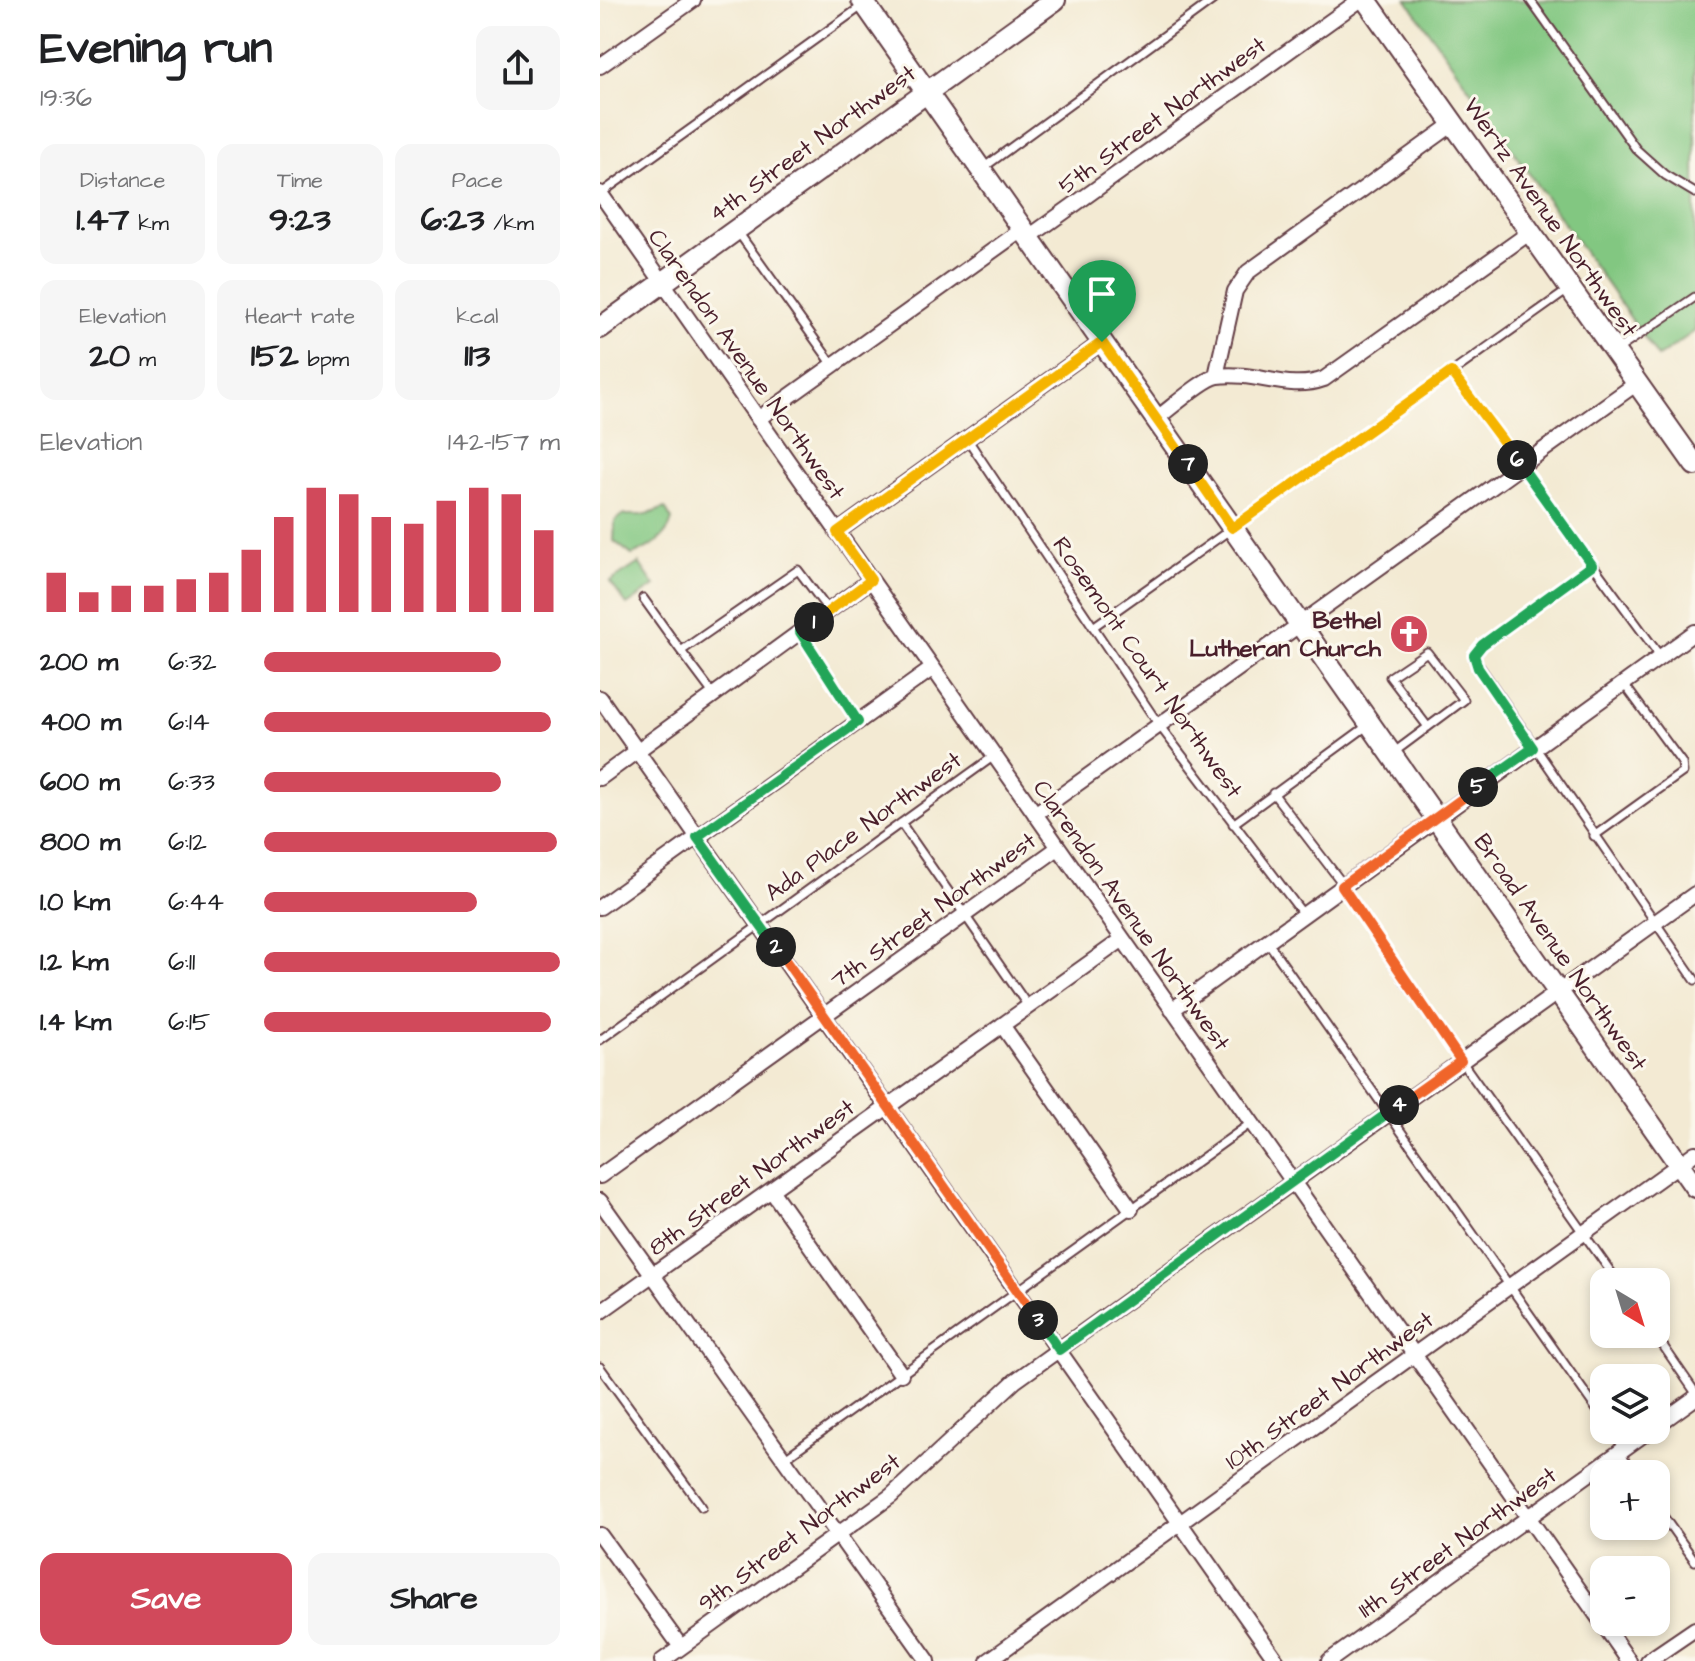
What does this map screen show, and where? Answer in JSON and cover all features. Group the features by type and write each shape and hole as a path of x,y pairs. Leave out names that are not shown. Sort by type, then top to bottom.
{"street":[{"path":"600,66 693,0"},
{"name":"4th Street Northwest","path":"600,328 1055,0"},
{"name":"Wertz Avenue Northwest","path":"1363,0 1695,465"},
{"name":"5th Street Northwest","path":"758,419 1363,0"},
{"name":"Broad Avenue Northwest","path":"866,1 927,93 1557,991 1687,1159 1695,1187"},
{"path":"1216,376 1235,291 1248,272 1453,124"},
{"name":"Clarendon Avenue Northwest","path":"600,193 1629,1661"},
{"path":"1156,419 1216,376 1256,378 1289,386 1324,379 1529,233"},
{"path":"837,532 1102,342"},
{"name":"7th Street Northwest","path":"1035,814 1637,383"},
{"path":"600,778 871,580"},
{"path":"1172,1010 1695,632"},
{"path":"600,907 933,668"},
{"path":"600,698 1277,1661"},
{"name":"7th Street Northwest","path":"600,1176 1058,848"},
{"name":"9th Street Northwest","path":"662,1661 891,1496 1015,1381 1695,894"},
{"name":"8th Street Northwest","path":"600,1312 1123,939"},
{"path":"1002,1025 1131,1209"},
{"name":"10th Street Northwest","path":"988,1661 1687,1159"},
{"path":"771,1190 901,1374"},
{"path":"600,1201 928,1661"},
{"path":"1670,1415 1695,1395"},
{"name":"11th Street Northwest","path":"1329,1661 1630,1444"},
{"path":"600,1535 681,1647"},
{"path":"1648,1661 1695,1629"}],"lane":[{"path":"981,169 1213,0"},
{"path":"1530,0 1636,149 1665,175 1695,193"},
{"path":"600,193 866,1"},
{"path":"737,230 833,365"},
{"path":"1093,627 1569,288"},
{"path":"1615,352 1695,297"},
{"path":"1451,372 1660,656"},
{"name":"Rosemont Court Northwest","path":"967,438 1159,725 1303,914"},
{"path":"1592,565 1482,645 1474,655 1478,668 1695,980"},
{"path":"681,651 798,570 829,611"},
{"path":"643,598 714,695"},
{"path":"800,632 858,722"},
{"path":"1391,755 1464,700 1427,652 1390,677 1428,727"},
{"path":"1594,836 1683,772 1680,761 1623,683"},
{"path":"1233,824 1370,724"},
{"name":"Ada Place Northwest","path":"600,1040 994,756"},
{"path":"1273,793 1342,886 1461,1061 1608,1268"},
{"path":"901,823 1028,1006"},
{"path":"1267,941 1590,1400"},
{"path":"785,1458 1251,1122"},
{"path":"1664,1348 1695,1395"},
{"path":"600,1367 702,1507"},
{"path":"1619,1444 1627,1460"},
{"path":"1670,1526 1695,1561"}],"green space":[{"path":"1407,0 1695,0 1695,331 1658,357"},
{"path":"665,508 672,520 670,527 651,546 632,555 614,541 615,521 622,515 646,515"},
{"path":"639,563 655,586 627,605 610,582"}],"place":[{"name":"Bethel Lutheran Church","path":"1409,634"}],"route":[{"path":"1102,342 1232,528 1451,372 1592,565 1482,645 1474,655 1478,668 1533,748 1342,886 1461,1061 1059,1350 697,837 858,722 800,632 871,580 837,532 1102,342"}]}
